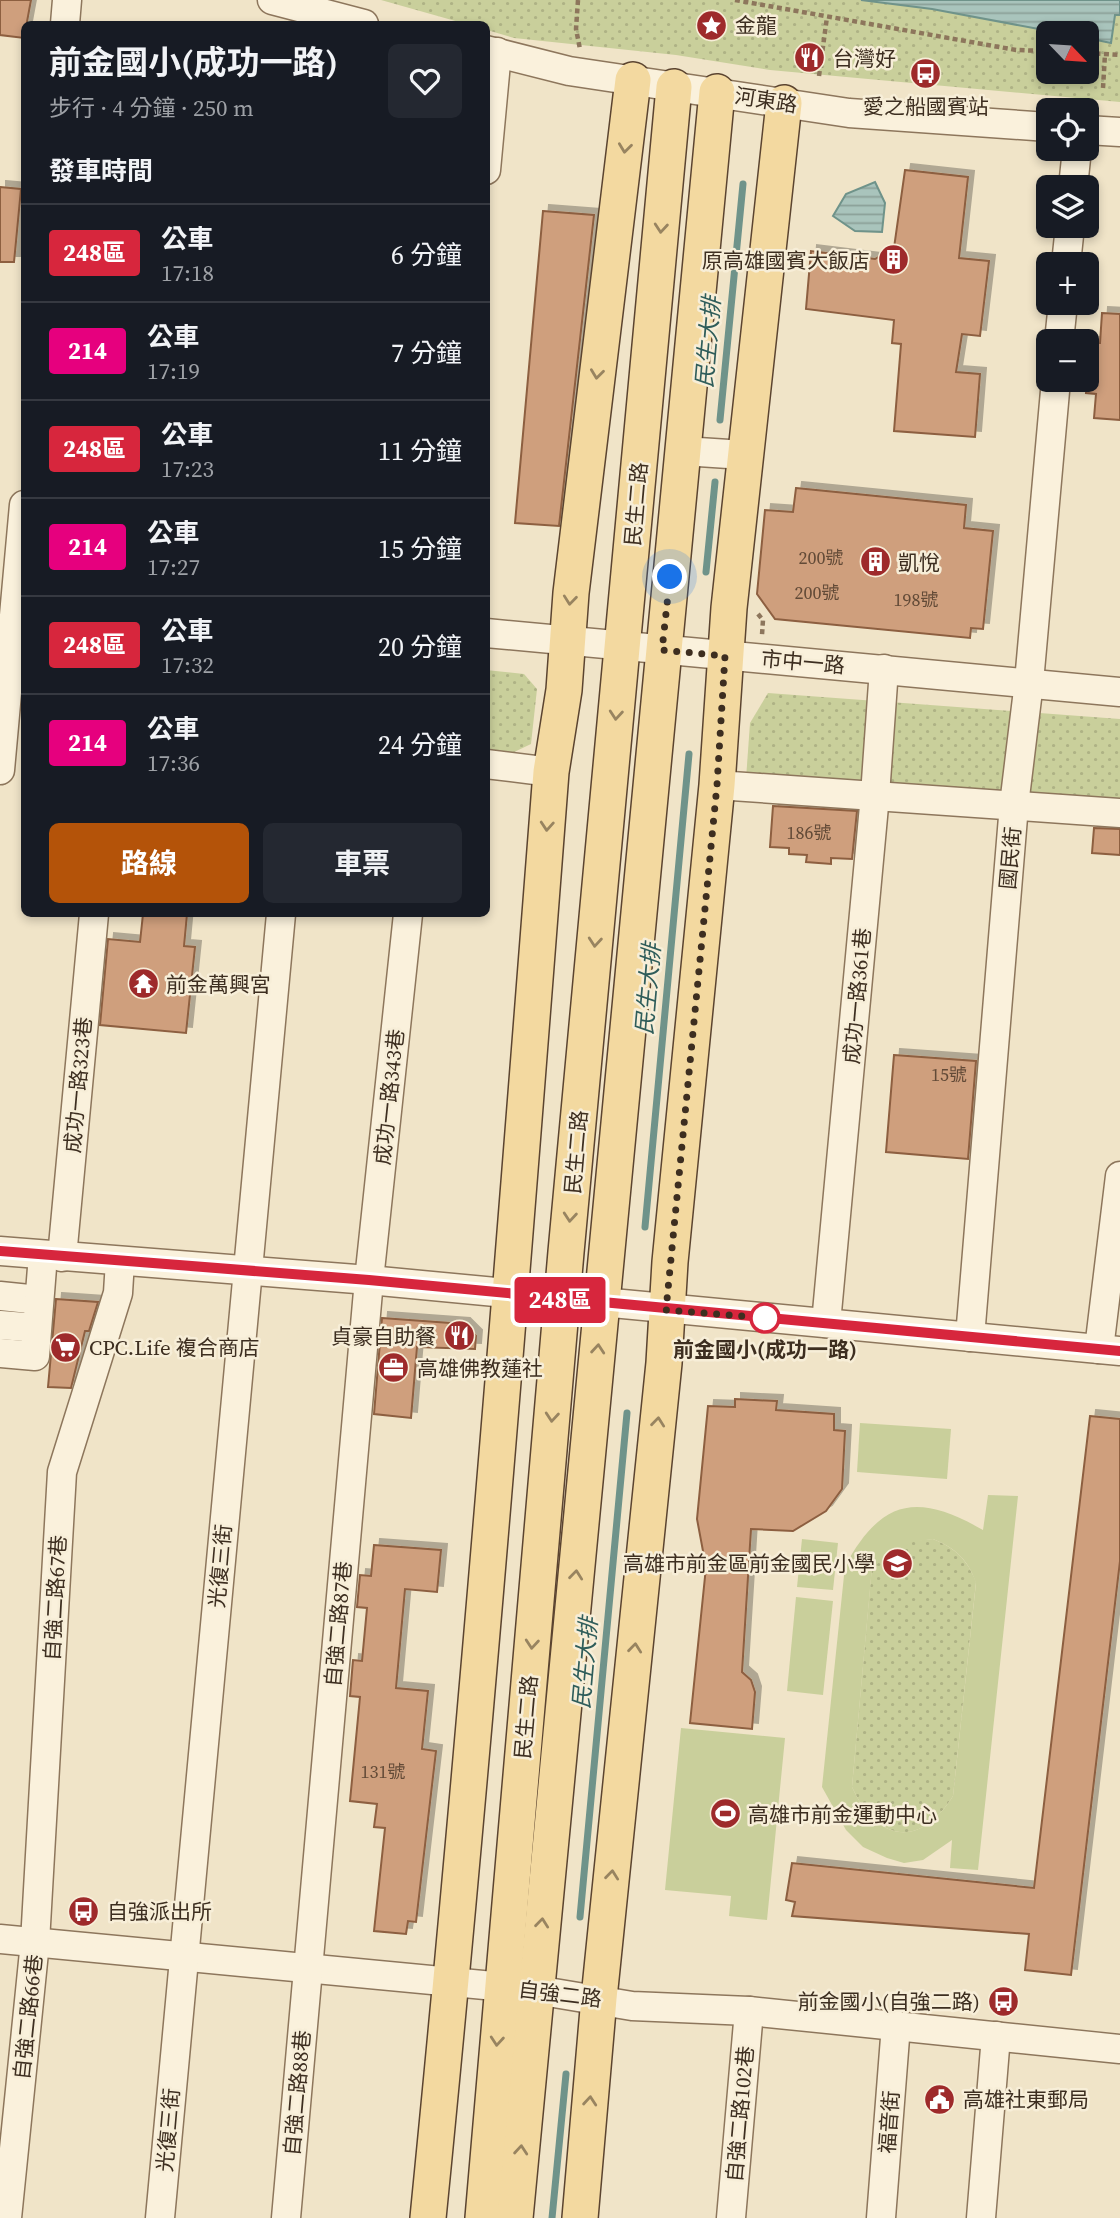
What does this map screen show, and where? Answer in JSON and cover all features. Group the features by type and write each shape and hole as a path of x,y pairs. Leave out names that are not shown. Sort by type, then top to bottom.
{"main road":[{"path":"428,2218 452,1982 551,772 564,690 566,641 633,80"},
{"name":"民生二路","path":"483,2218 562,1300 674,87"},
{"name":"民生二路","path":"515,2218 717,92"},
{"path":"580,2218 599,1998 663,1376 666,1310 717,785 725,656 744,455 784,103"}],"street":[{"path":"65,21 67,0"},
{"path":"272,0 352,21"},
{"path":"490,91 492,51"},
{"name":"河東路","path":"492,51 569,71 849,113 1036,126"},
{"path":"1099,131 1120,132"},
{"name":"國民街","path":"970,1337 1014,805 1029,682 1055,392"},
{"path":"683,450 744,455"},
{"path":"0,561 21,583 15,716 0,771"},
{"name":"市中一路","path":"490,633 1120,692"},
{"name":"成功一路361巷","path":"826,1323 876,795 884,669"},
{"path":"490,764 551,772"},
{"path":"717,785 1120,813"},
{"name":"成功一路323巷","path":"0,1353 35,1356 39,1300 52,1256 94,917"},
{"name":"光復三街","path":"160,2218 281,917"},
{"name":"成功一路343巷","path":"369,1280 408,917"},
{"path":"0,1251 369,1280 1110,1350 1120,1176"},
{"name":"自強二路67巷","path":"35,1942 62,1472 118,1293 120,1261"},
{"name":"自強二路87巷","path":"308,1968 369,1280"},
{"path":"0,1296 39,1300"},
{"path":"0,1325 37,1328"},
{"name":"自強二路","path":"0,1939 536,1990 599,1998 632,2006 749,2011 1120,2049"},
{"name":"自強二路66巷","path":"7,2218 35,1942"},
{"name":"自強二路88巷","path":"286,2218 308,1968"},
{"name":"自強二路102巷","path":"731,2218 749,2011"},
{"name":"福音街","path":"881,2218 896,2025"},
{"path":"981,2218 996,2036"}],"path":[{"path":"576,29 578,0"},
{"path":"735,0 1016,50 1036,51"},
{"path":"819,75 827,16"},
{"path":"1099,54 1120,55"},
{"path":"1103,88 1105,54"}],"green space":[{"path":"381,0 861,0 932,9 1036,28 1036,84 1099,84 1099,40 1111,43 1115,15 1120,15 1120,102 770,70 676,55 514,38 490,31 490,21 455,21"},
{"path":"490,670 524,674 537,689 531,744 510,754 490,752"},
{"path":"768,693 1120,719 1120,806 746,779 750,723"},
{"path":"860,1423 951,1429 947,1479 857,1472"},
{"path":"988,1495 1018,1496 978,1870 950,1868 952,1840 923,1860 904,1863 863,1847 846,1830 822,1787 845,1566 873,1526 888,1515 903,1509 921,1507 939,1510 983,1530","holes":["933,1539 965,1561 976,1583 953,1796 927,1825 913,1831 900,1832 886,1828 874,1819 852,1787 872,1567 912,1542"]},
{"path":"802,1539 838,1543 833,1590 797,1587"},
{"path":"933,1539 959,1555 976,1582 953,1796 927,1825 913,1831 900,1832 886,1828 874,1819 852,1787 872,1566 912,1541"},
{"path":"796,1597 833,1601 823,1695 787,1691"},
{"name":"高雄市前金運動中心","path":"681,1728 785,1738 767,1920 729,1916 731,1896 665,1890"}],"water":[{"path":"861,0 1120,0 1120,15 1115,15 1111,43 1099,40 1099,21 1036,21 1036,28 932,9"},
{"path":"875,182 885,203 882,232 855,231 833,216 846,194"}],"building":[{"path":"0,0 31,0 27,21 21,21 21,38 0,35"},
{"name":"原高雄國賓大飯店","path":"905,170 968,177 959,258 989,261 980,336 962,334 956,372 980,374 975,437 894,431 901,344 892,343 894,320 806,309 811,251 875,259 894,248"},
{"path":"0,187 21,189 14,262 0,262"},
{"path":"543,211 594,215 559,526 515,523"},
{"path":"1102,313 1120,314 1120,420 1094,418 1096,394 1086,393 1099,392"},
{"name":"凱悅","path":"796,488 966,505 964,528 993,531 983,629 971,628 970,638 775,619 757,594 765,510 793,512"},
{"path":"773,806 857,811 852,859 831,858 831,864 806,862 807,855 789,854 789,848 770,847"},
{"path":"1094,828 1120,829 1120,855 1092,853"},
{"name":"前金萬興宮","path":"143,917 187,917 184,946 195,947 186,1033 100,1025 108,939 140,942"},
{"path":"894,1055 976,1061 968,1159 886,1152"},
{"name":"CPC.Life 複合商店","path":"56,1299 98,1302 89,1331 85,1331 71,1388 48,1387"},
{"name":"高雄佛教蓮社","path":"382,1318 464,1324 476,1336 475,1349 417,1347 411,1418 374,1414"},
{"path":"735,1399 777,1401 776,1410 834,1414 834,1430 845,1431 842,1489 826,1511 793,1531 751,1529 742,1672 751,1680 755,1692 752,1729 690,1723 706,1567 697,1519 708,1406 735,1407"},
{"path":"1090,1416 1120,1419 1120,1561 1071,1975 1025,1970 1029,1934 792,1916 795,1902 786,1900 792,1863 1034,1888"},
{"path":"374,1545 441,1550 437,1592 405,1589 396,1688 428,1691 422,1749 436,1751 416,1922 408,1921 406,1934 374,1931 385,1828 374,1827 377,1804 350,1801 360,1697 350,1696 353,1660 362,1661 367,1608 357,1607 360,1575 371,1576"}],"waterway":[{"name":"民生大排","path":"720,420 743,184"},
{"name":"民生大排","path":"706,572 715,482"},
{"name":"民生大排","path":"645,1227 689,754"},
{"name":"民生大排","path":"580,1917 627,1413"},
{"name":"民生大排","path":"552,2218 566,2074"}],"bus line":[{"name":"248區","path":"0,1251 369,1280 1120,1351"}],"place":[{"name":"金龍","path":"712,25"},
{"name":"台灣好","path":"810,58"},
{"name":"愛之船國賓站","path":"926,74"},
{"name":"原高雄國賓大飯店","path":"893,260"},
{"name":"凱悅","path":"875,562"},
{"name":"前金萬興宮","path":"143,984"},
{"name":"前金國小(成功一路)","path":"765,1318"},
{"name":"貞豪自助餐","path":"459,1336"},
{"name":"CPC.Life 複合商店","path":"66,1347"},
{"name":"高雄佛教蓮社","path":"394,1368"},
{"name":"高雄市前金區前金國民小學","path":"898,1563"},
{"name":"高雄市前金運動中心","path":"725,1814"},
{"name":"自強派出所","path":"84,1911"},
{"name":"前金國小(自強二路)","path":"1003,2001"},
{"name":"高雄社東郵局","path":"940,2099"}],"route":[{"path":"670,577 662,650 725,656 724,708 666,1310 765,1318"}]}
